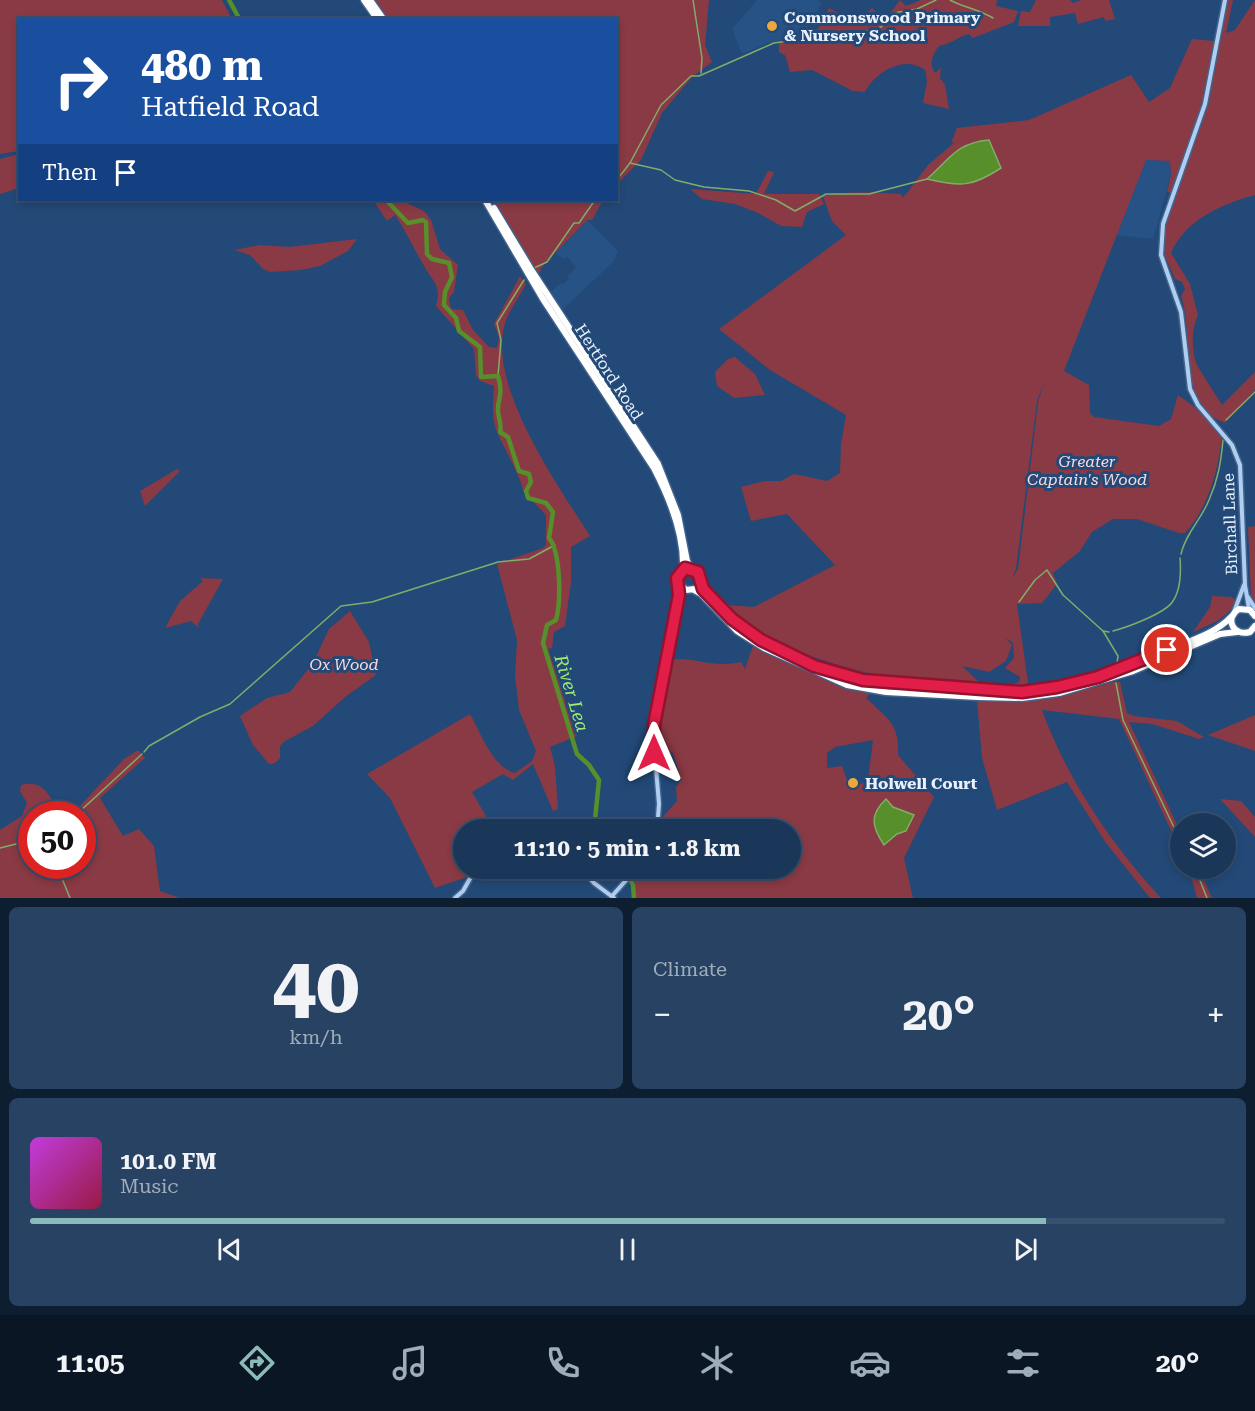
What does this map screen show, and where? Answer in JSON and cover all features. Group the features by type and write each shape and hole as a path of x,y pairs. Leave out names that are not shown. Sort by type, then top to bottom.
{"highway":[{"path":"364,0 377,18"},
{"path":"370,0 383,18"},
{"name":"Hertford Road","path":"486,201 543,298 654,468 673,516 682,556 682,570"},
{"name":"Hertford Road","path":"491,201 532,271 658,464 671,492 687,561 691,568"},
{"path":"1022,695 874,682 830,672 783,652 752,635 703,589 698,572 691,568 682,570 677,578 679,585 686,590 694,590 701,594 728,622 751,641 847,685 886,692 1022,695 1099,683 1220,634 1246,633 1255,627"},
{"path":"694,590 700,581"},
{"path":"1037,693 1114,672 1205,635 1223,625 1239,609 1253,611"},
{"path":"1232,615 1232,626 1237,632"}],"main road":[{"name":"Birchall Lane","path":"1226,0 1204,104 1163,224 1161,255 1181,312 1186,374 1190,389 1198,405 1222,432 1236,454 1242,477 1245,586 1253,611"},
{"path":"658,819 659,804 652,732 679,595 679,585"},
{"name":"Birchall Lane","path":"1232,615 1245,586"},
{"path":"679,595 686,590"},
{"path":"455,898 463,891 470,879"},
{"path":"591,879 613,897 628,879"}],"shaded area":[{"name":"Commonswood Primary & Nursery School","path":"757,0 817,0 822,3 804,34 768,43 742,54 732,29"},
{"path":"989,140 1001,168 982,179 966,184 927,179 961,148"},
{"path":"1145,160 1170,161 1171,175 1153,239 1116,235"},
{"path":"587,220 618,251 614,261 562,310 550,293 560,284 565,283 569,278 567,276 576,268 570,259 567,257 563,259 556,253"},
{"path":"886,799 893,807 914,815 906,831 897,834 884,845 874,821 877,810"}],"green space":[{"path":"0,0 222,0 231,18 18,18 18,151 0,154"},
{"path":"371,0 709,0 705,45 712,62 692,77 662,113 641,160 618,183 618,18 384,18"},
{"path":"900,0 906,6 921,0 997,0 996,6 1018,11 1014,22 973,38 969,34 939,46 932,59 932,66 935,73 941,68 940,78 945,85 949,109 923,103 927,81 925,70 917,66 909,64 892,67 876,78 865,92 853,91 812,70 790,72 785,55 779,52 779,42 816,32 829,8 840,14 856,17 872,8 882,18 886,14 889,15"},
{"path":"1036,0 1070,0 1073,3 1081,0 1109,0 1115,19 1105,21 1104,17 1078,24 1075,13 1050,17 1050,26 1018,26 1021,11 1030,12"},
{"name":"Greater Captain's Wood","path":"1228,0 1233,0 1226,33 1235,30 1255,0 1255,195 1230,203 1206,215 1185,231 1171,253 1190,284 1198,315 1193,341 1198,367 1222,405 1255,372 1255,390 1225,423 1208,414 1193,387 1188,357 1185,310 1181,296 1185,289 1182,282 1175,279 1164,254 1161,255 1160,238 1172,193 1167,192 1171,175 1170,161 1146,160 1064,371 1089,385 1090,413 1094,417 1159,426 1171,419 1178,395 1204,414 1222,434 1211,486 1193,523 1185,533 1179,533 1137,519 1113,519 1092,532 1080,551 1053,573 1057,584 1042,603 1017,604 1028,683 1018,686 987,688 985,683 1011,685 1019,682 1020,677 1005,668 1014,658 1013,643 1005,638 1012,645 1006,661 989,672 962,666 978,681 978,687 914,682 844,667 777,641 749,625 725,605 754,607 835,565 787,514 751,521 741,487 765,481 781,481 794,474 827,481 840,473 841,444 846,415 770,370 719,329 846,235 832,221 823,197 837,193 860,192 901,194 903,198 928,165 955,142 951,143 957,128 1029,120 1131,75 1149,102 1170,88 1192,39 1214,41 1221,34","holes":["989,140 1001,167 992,174 966,184 928,179 943,165","1044,383 1038,402 1018,569 1012,578 1016,569 1037,401"]},
{"path":"18,154 18,188 0,194 0,159"},
{"path":"768,171 774,172 764,194 819,194 824,204 807,212 802,227 781,226 758,213 735,204 702,199 690,189 756,194"},
{"path":"374,201 402,201 424,211 431,220 440,249 458,265 454,292 449,298 451,309 463,310 473,330 489,347 497,348 499,337 494,324 520,276 526,284 506,320 502,345 505,373 514,402 528,432 590,536 571,547 571,582 565,626 554,632 552,648 548,649 577,736 550,747 555,766 558,809 553,811 533,764 513,780 503,774 472,792 487,818 499,819 453,819 453,879 461,879 435,888 390,798 367,774 470,714 488,748 507,770 515,773 532,761 536,751 519,710 515,675 517,640 497,564 546,545 546,515 523,491 498,434 493,417 494,386 480,381 476,375 474,349 436,306 437,287 395,215 387,221"},
{"path":"493,201 602,201 592,220 587,220 541,268 540,273 535,271"},
{"path":"357,239 348,251 320,266 301,270 270,272 263,269 250,255 234,250 260,245 289,247"},
{"path":"735,357 755,374 765,395 734,398 717,386 715,372 728,359"},
{"path":"177,469 180,471 145,506 140,491"},
{"path":"1255,526 1255,604 1251,597 1248,527"},
{"path":"201,578 223,579 198,624 199,628 191,621 165,628 180,601 202,582"},
{"path":"1212,596 1232,597 1236,601 1223,617 1193,632 1210,607"},
{"name":"Ox Wood","path":"350,611 369,642 376,675 345,697 313,726 285,741 280,746 280,758 275,763 269,764 253,745 240,716 267,698 290,692 313,663 329,629"},
{"path":"753,646 839,686 871,693 866,698 891,722 897,736 898,755 934,797 904,858 913,898 636,898 634,879 801,879 801,819 661,819 677,801 676,787 681,780 673,753 656,750 659,719 673,659 722,664 741,662 745,669","holes":["873,740 868,780 850,789 842,766 827,768 827,753 835,747","886,799 893,807 914,815 906,831 897,834 892,840"]},
{"path":"1120,682 1127,713 1134,716 1177,721 1204,737 1199,739 1152,724 1129,722 1172,813 1170,829 1119,719 1042,710 1064,761 1092,810 1125,856 1161,898 1150,898 1106,843 1067,782 997,810 982,758 977,701 1053,697"},
{"path":"1255,715 1255,751 1208,735"},
{"path":"138,750 145,758 100,798 123,836 139,829 154,846 160,891 180,898 0,898 0,830 18,819 18,879 96,879 96,801 84,801 124,759"},
{"path":"35,784 53,801 26,801 20,791 21,785"},
{"path":"1220,799 1241,801 1255,817 1255,837 1236,816 1236,813 1233,813"},
{"path":"1192,879 1203,879 1212,898 1197,898"}],"waterway":[{"path":"229,0 239,18"},
{"path":"693,0 702,58 701,73"},
{"path":"809,38 829,32 855,34 881,27 894,13 917,9 936,0"},
{"path":"950,0 993,18"},
{"path":"618,178 630,163 661,105 691,76 699,76 774,43 808,38"},
{"path":"630,163 661,170 675,180 704,187 749,191 776,200 795,211 826,194 869,194 927,179"},
{"name":"River Lea","path":"387,201 408,223 423,220 426,222 427,254 432,259 449,263 452,277 445,292 444,305 456,318 459,331 480,347 481,377 498,376 500,432 508,437 519,471 529,474 531,482 526,491 528,498 546,503 553,512 549,538 558,565 559,602 556,620 547,625 543,643 577,754 589,765 599,780 595,819"},
{"path":"534,268 547,262 574,223 579,223 594,201"},
{"path":"498,376 501,340 497,323 524,280"},
{"path":"1226,420 1255,392"},
{"path":"1181,554 1186,540 1212,493 1219,471 1223,440"},
{"path":"144,752 149,746 200,717 230,704 341,606 372,602 498,562 529,559 555,545"},
{"path":"1113,631 1146,619 1169,606 1179,586 1180,558"},
{"path":"1019,602 1035,580 1047,570 1063,595 1103,631"},
{"path":"1109,632 1103,631 1118,656 1117,663"},
{"path":"1116,683 1123,720 1170,819"},
{"path":"91,801 142,754"},
{"path":"0,848 18,844"},
{"path":"62,879 70,898"},
{"name":"River Lea","path":"630,879 633,885 634,898"},
{"path":"1199,879 1207,898"}],"place":[{"name":"Commonswood Primary & Nursery School","path":"772,26"},
{"name":"Holwell Court","path":"853,783"}],"route":[{"path":"654,753 652,740 654,725 662,691 668,643 678,605 677,578 685,568 695,569 703,589 741,627 761,640 814,666 863,680 980,691 1022,692 1057,687 1098,677 1167,650"}]}
